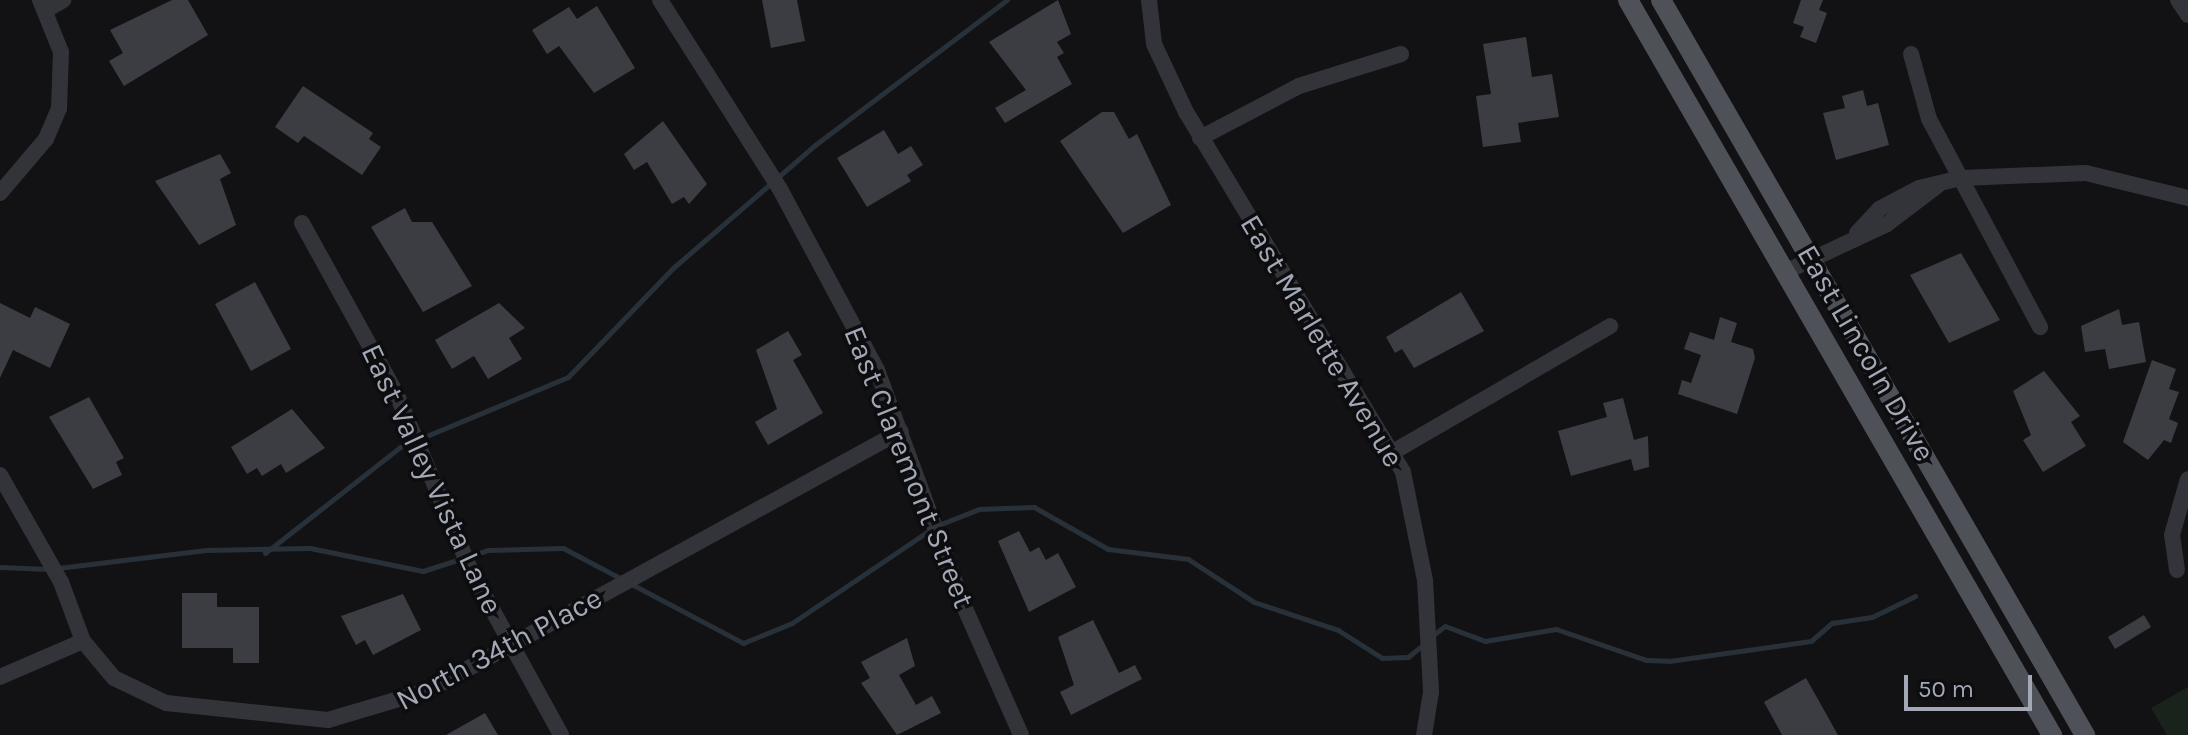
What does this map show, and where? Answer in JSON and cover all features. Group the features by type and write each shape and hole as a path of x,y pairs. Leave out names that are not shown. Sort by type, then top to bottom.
{"main road":[{"name":"East Lincoln Drive","path":"1628,0 2052,735"},
{"name":"East Lincoln Drive","path":"1661,0 2085,735"}],"street":[{"path":"0,193 46,139 59,109 61,52 43,5 63,0"},
{"name":"East Claremont Street","path":"660,0 781,191 827,270 901,431 963,604 1021,735"},
{"path":"2178,0 2188,15"},
{"name":"East Marlette Avenue","path":"1148,8 1164,71 1200,138 1393,452 1416,512 1428,640 1424,735"},
{"path":"1200,138 1299,86 1401,54"},
{"path":"1911,54 1929,119 2040,327"},
{"path":"1785,272 1857,233 1887,224 1937,186 1961,178 2086,173 2188,198"},
{"name":"East Valley Vista Lane","path":"302,223 415,431 471,571 561,735"},
{"path":"1393,452 1610,326"},
{"name":"North 34th Place","path":"0,475 61,582 83,641 114,678 166,703 328,720 395,706 901,431"},
{"path":"2177,570 2172,535 2188,479"},
{"path":"0,677 83,641"}],"shaded area":[{"path":"2188,687 2188,735 2167,735 2151,708"}],"building":[{"path":"172,0 188,0 208,35 124,86 109,61 123,53 110,30"},
{"path":"762,0 797,0 805,41 771,48"},
{"path":"1058,0 1071,34 1057,42 1064,53 1057,57 1072,84 1005,123 995,108 1026,90 989,42"},
{"path":"1801,0 1823,0 1819,10 1827,13 1816,43 1800,37 1804,27 1793,23"},
{"path":"597,6 635,68 594,93 559,46 547,54 532,30 569,7 577,19"},
{"path":"1526,37 1532,77 1552,74 1559,117 1518,123 1521,142 1483,147 1476,96 1491,94 1483,44"},
{"path":"303,86 373,133 369,139 381,147 362,175 304,136 298,143 275,127"},
{"path":"1863,90 1867,106 1878,103 1889,145 1836,160 1823,113 1845,108 1842,96"},
{"path":"1102,112 1114,112 1129,139 1137,134 1171,205 1123,233 1060,141"},
{"path":"663,121 707,184 689,204 684,197 672,204 647,162 634,170 624,154"},
{"path":"884,130 898,154 911,146 923,165 907,175 911,181 867,207 837,158"},
{"path":"220,154 231,173 220,179 236,225 199,245 155,181"},
{"path":"405,208 412,222 432,222 472,286 423,312 371,227"},
{"path":"1961,253 2000,320 1949,343 1910,275"},
{"path":"255,282 291,349 251,371 215,304"},
{"path":"1461,292 1484,331 1414,368 1402,349 1395,353 1386,337"},
{"path":"0,303 30,318 35,307 70,324 50,368 13,350 0,378"},
{"path":"499,303 525,328 509,338 522,359 488,379 474,356 452,369 435,340"},
{"path":"2119,309 2122,325 2139,322 2146,362 2109,369 2105,349 2085,352 2081,326"},
{"path":"1720,317 1737,323 1731,342 1753,349 1755,358 1737,414 1678,394 1682,380 1691,383 1701,355 1684,349 1690,332 1714,340"},
{"path":"788,331 802,355 793,360 823,413 768,445 755,422 777,409 756,350"},
{"path":"2152,360 2176,369 2169,389 2179,392 2169,419 2178,423 2171,443 2164,440 2148,460 2123,442"},
{"path":"2044,371 2080,416 2071,422 2086,446 2043,472 2023,440 2031,435 2013,391"},
{"path":"89,397 124,458 116,462 122,475 93,489 49,417"},
{"path":"1623,398 1634,440 1648,436 1649,467 1634,471 1631,459 1571,476 1558,431 1607,417 1603,403"},
{"path":"292,409 325,448 286,473 281,464 262,476 257,468 247,474 231,447"},
{"path":"1019,531 1030,552 1039,547 1046,560 1058,553 1076,587 1029,612 998,541"},
{"path":"182,593 217,593 217,607 259,607 259,663 233,663 233,648 182,648"},
{"path":"403,594 421,630 373,655 365,640 356,645 341,616"},
{"path":"2144,615 2151,627 2115,649 2108,637"},
{"path":"1093,620 1119,673 1135,665 1142,679 1071,715 1060,692 1074,685 1058,637"},
{"path":"907,638 915,666 899,675 916,705 932,696 941,713 897,735 861,683 870,678 861,662"},
{"path":"1806,678 1838,735 1782,735 1764,702"},
{"path":"485,713 498,735 446,735"}],"waterway":[{"path":"265,553 400,447 568,377 673,268 815,145 1007,0"},
{"path":"58,568 206,550 310,548 423,571 488,550 563,548 743,643 792,623 936,526 979,509 1034,507 1108,549 1188,559 1254,602 1338,630 1382,658 1408,657 1425,643"},
{"path":"0,567 48,569"},
{"path":"1432,636 1445,626 1485,641 1556,629 1646,660 1669,661 1811,641 1832,623 1872,617 1915,596"}]}
